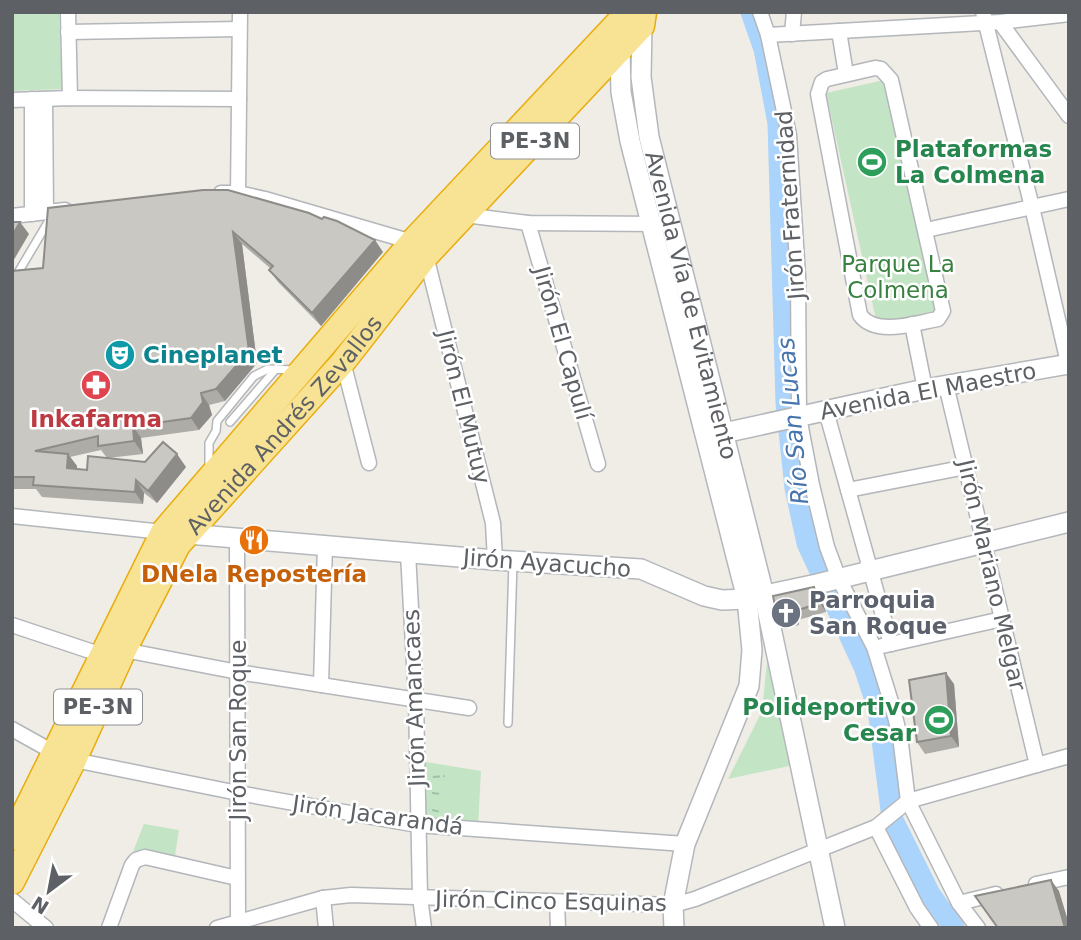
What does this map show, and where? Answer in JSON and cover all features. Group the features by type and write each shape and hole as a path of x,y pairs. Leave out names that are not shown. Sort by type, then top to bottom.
{"highway":[{"path":"620,51 632,16"},
{"name":"Avenida Andrés Zevallos","path":"12,882 113,652 178,545 175,533 209,477 302,370 419,249 632,16"},
{"name":"Avenida Andrés Zevallos","path":"175,533 343,362 419,249 465,215 620,51"},
{"name":"Avenida Andrés Zevallos","path":"12,838 65,757"}],"street":[{"path":"68,12 70,98"},
{"path":"238,193 240,12"},
{"name":"Jirón Fraternidad","path":"760,12 768,35 789,135 798,276 787,420 815,498 827,547 829,581 874,647 900,736 903,805 959,903 978,928"},
{"path":"792,34 794,12"},
{"path":"768,35 1069,14"},
{"name":"Avenida Vía de Evitamiento","path":"632,16 660,224"},
{"path":"990,19 1069,116"},
{"path":"990,19 1068,365"},
{"path":"68,32 239,29"},
{"path":"839,31 846,74"},
{"name":"Avenida Vía de Evitamiento","path":"620,51 621,92 630,141 660,224 755,597"},
{"path":"881,69 891,80 926,230 943,311 938,319 878,327 865,321 860,315 818,94 822,82 846,74 881,69"},
{"path":"38,99 44,212"},
{"path":"12,100 239,99"},
{"path":"211,193 238,193 419,249"},
{"path":"926,230 1069,199"},
{"path":"12,216 80,208"},
{"path":"465,215 528,223 660,224"},
{"name":"Jirón El Capulí","path":"528,223 598,464"},
{"name":"Jirón El Mutuy","path":"419,249 504,561"},
{"path":"912,324 925,389"},
{"path":"343,362 369,464"},
{"name":"Avenida El Maestro","path":"713,435 925,389 1068,365"},
{"name":"Jirón Mariano Melgar","path":"946,385 1037,765"},
{"path":"826,411 891,644"},
{"path":"848,490 966,467"},
{"name":"Jirón Ayacucho","path":"12,516 237,539 504,561 641,569 704,596 722,600 755,597 829,581 1069,522"},
{"name":"Jirón San Roque","path":"237,539 238,921"},
{"path":"321,685 324,545"},
{"name":"Jirón Amancaes","path":"408,553 416,701 420,897 424,928"},
{"path":"674,928 673,905 685,844 749,686 755,597"},
{"path":"755,597 835,928"},
{"path":"874,647 1002,619"},
{"path":"12,625 113,652 469,708"},
{"name":"Jirón Jacarandá","path":"12,729 65,757 238,793 417,825 685,844"},
{"name":"Jirón Cinco Esquinas","path":"217,928 323,898 351,895 673,905 695,899 877,826 903,805 1069,757"},
{"path":"877,826 917,908 931,928"},
{"path":"109,928 132,865 140,858 237,877"},
{"path":"959,903 1069,877"},
{"path":"323,898 326,928"},
{"path":"12,900 46,928"},
{"path":"557,902 558,928"}],"lane":[{"path":"16,277 44,212"},
{"path":"209,477 209,443 216,431 217,421 254,376 268,369 302,370"},
{"path":"230,422 276,369"},
{"path":"504,561 508,723"}],"path":[{"path":"427,780 445,776"},
{"path":"426,793 442,794"},
{"path":"426,808 441,812"}],"green space":[{"path":"12,12 59,12 62,89 13,91"},
{"name":"Plataformas La Colmena","path":"884,80 939,310 877,324 826,93"},
{"path":"768,652 794,765 728,779 762,711"},
{"path":"426,762 481,771 478,827 426,821"},
{"path":"144,824 179,830 174,862 132,854"}],"building":[{"path":"203,190 228,190 322,219 324,217 375,240 312,313 269,270 273,266 233,232 249,351 216,389 201,393 203,402 191,418 133,426 134,441 98,446 98,436 35,451 68,454 67,468 87,470 88,456 145,462 163,442 177,454 148,491 136,480 135,492 33,485 34,477 12,477 12,271 43,268 48,208"},
{"path":"12,222 20,222 12,236"},
{"path":"814,587 820,603 792,612 793,617 778,620 773,596"},
{"name":"Polideportivo Cesar","path":"946,673 951,736 917,742 909,680"},
{"path":"1051,880 1065,928 998,928 975,896"}],"waterway":[{"name":"Río San Lucas","path":"751,12 764,49 778,123 786,403 795,488 807,543 864,667 878,709 892,818 930,894 954,928"}],"place":[{"name":"Plataformas La Colmena","path":"872,162"},
{"name":"Cineplanet","path":"120,355"},
{"name":"Inkafarma","path":"96,385"},
{"name":"DNela Repostería","path":"254,540"},
{"name":"Parroquia San Roque","path":"786,613"},
{"name":"Polideportivo Cesar","path":"939,720"}],"park label":[{"name":"Parque La Colmena","path":"898,277"}]}
